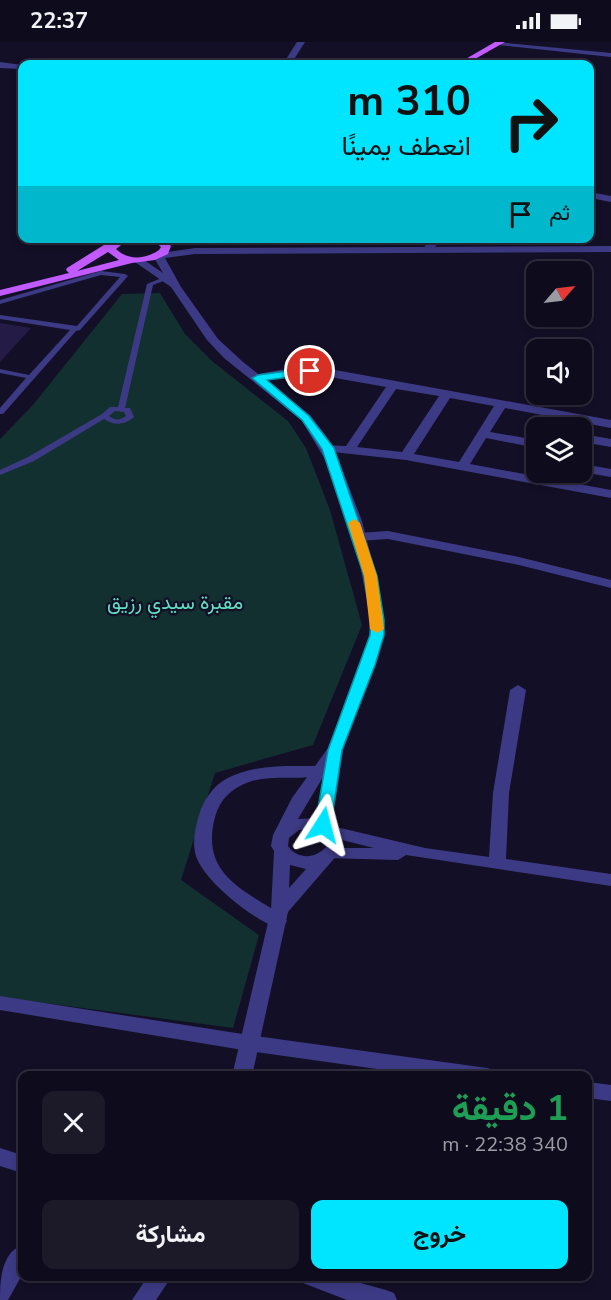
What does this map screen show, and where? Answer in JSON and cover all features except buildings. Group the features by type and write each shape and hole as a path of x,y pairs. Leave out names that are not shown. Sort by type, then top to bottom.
{"main road":[{"path":"468,60 500,43"},
{"path":"49,280 77,268 115,243"},
{"path":"116,243 111,249 114,254 135,260"},
{"path":"0,293 135,260 163,246"}],"street":[{"path":"290,60 301,42"},
{"path":"500,43 611,55"},
{"path":"0,65 18,67"},
{"path":"594,196 611,199"},
{"path":"428,249 433,243"},
{"path":"169,282 170,273 163,246 195,251 611,249"},
{"path":"135,260 169,282 195,312 203,329 214,341 306,418 328,448 370,576 377,635 335,750 328,829 336,847 279,916"},
{"path":"258,378 297,371 317,372 611,424"},
{"path":"350,449 393,385"},
{"path":"406,456 447,394"},
{"path":"462,467 501,405"},
{"path":"483,434 526,442"},
{"path":"592,440 611,443"},
{"path":"328,448 406,456 526,478"},
{"path":"592,470 611,473"},
{"path":"552,483 611,494"},
{"path":"358,537 388,535 519,561 611,584"},
{"path":"497,863 501,793 518,690"},
{"path":"243,1071 279,916 282,851 279,840 317,771 335,750"},
{"path":"279,916 221,880 210,868 203,849 208,808 224,789 245,776 317,771"},
{"path":"285,830 304,823 425,854 611,880"},
{"path":"282,851 289,858 313,863 328,857 425,854"},
{"path":"0,1003 249,1043 451,1071"},
{"path":"592,1090 611,1093"},
{"path":"0,1157 18,1163"},
{"path":"13,1300 0,1295 18,1263"},
{"path":"143,1300 157,1281"},
{"path":"318,1281 334,1293 386,1300"}],"lane":[{"path":"0,302 101,273 125,276 0,412"},
{"path":"121,409 150,284 169,282"},
{"path":"0,317 75,328"},
{"path":"0,371 30,377"},
{"path":"0,473 31,459 105,416 109,411 121,409 129,412 130,417 114,421 105,416"}],"green space":[{"name":"مقبرة سيدي رزيق","path":"160,293 185,334 212,361 288,421 306,448 330,510 362,625 313,745 215,773 181,880 259,935 233,1028 0,997 0,439 32,406 122,294"}],"slow traffic":[{"path":"354,523 370,576 377,629"}],"route":[{"path":"310,371 258,378 306,418 328,448 350,509 370,576 377,620 377,635 368,665 335,750 323,825"}]}
